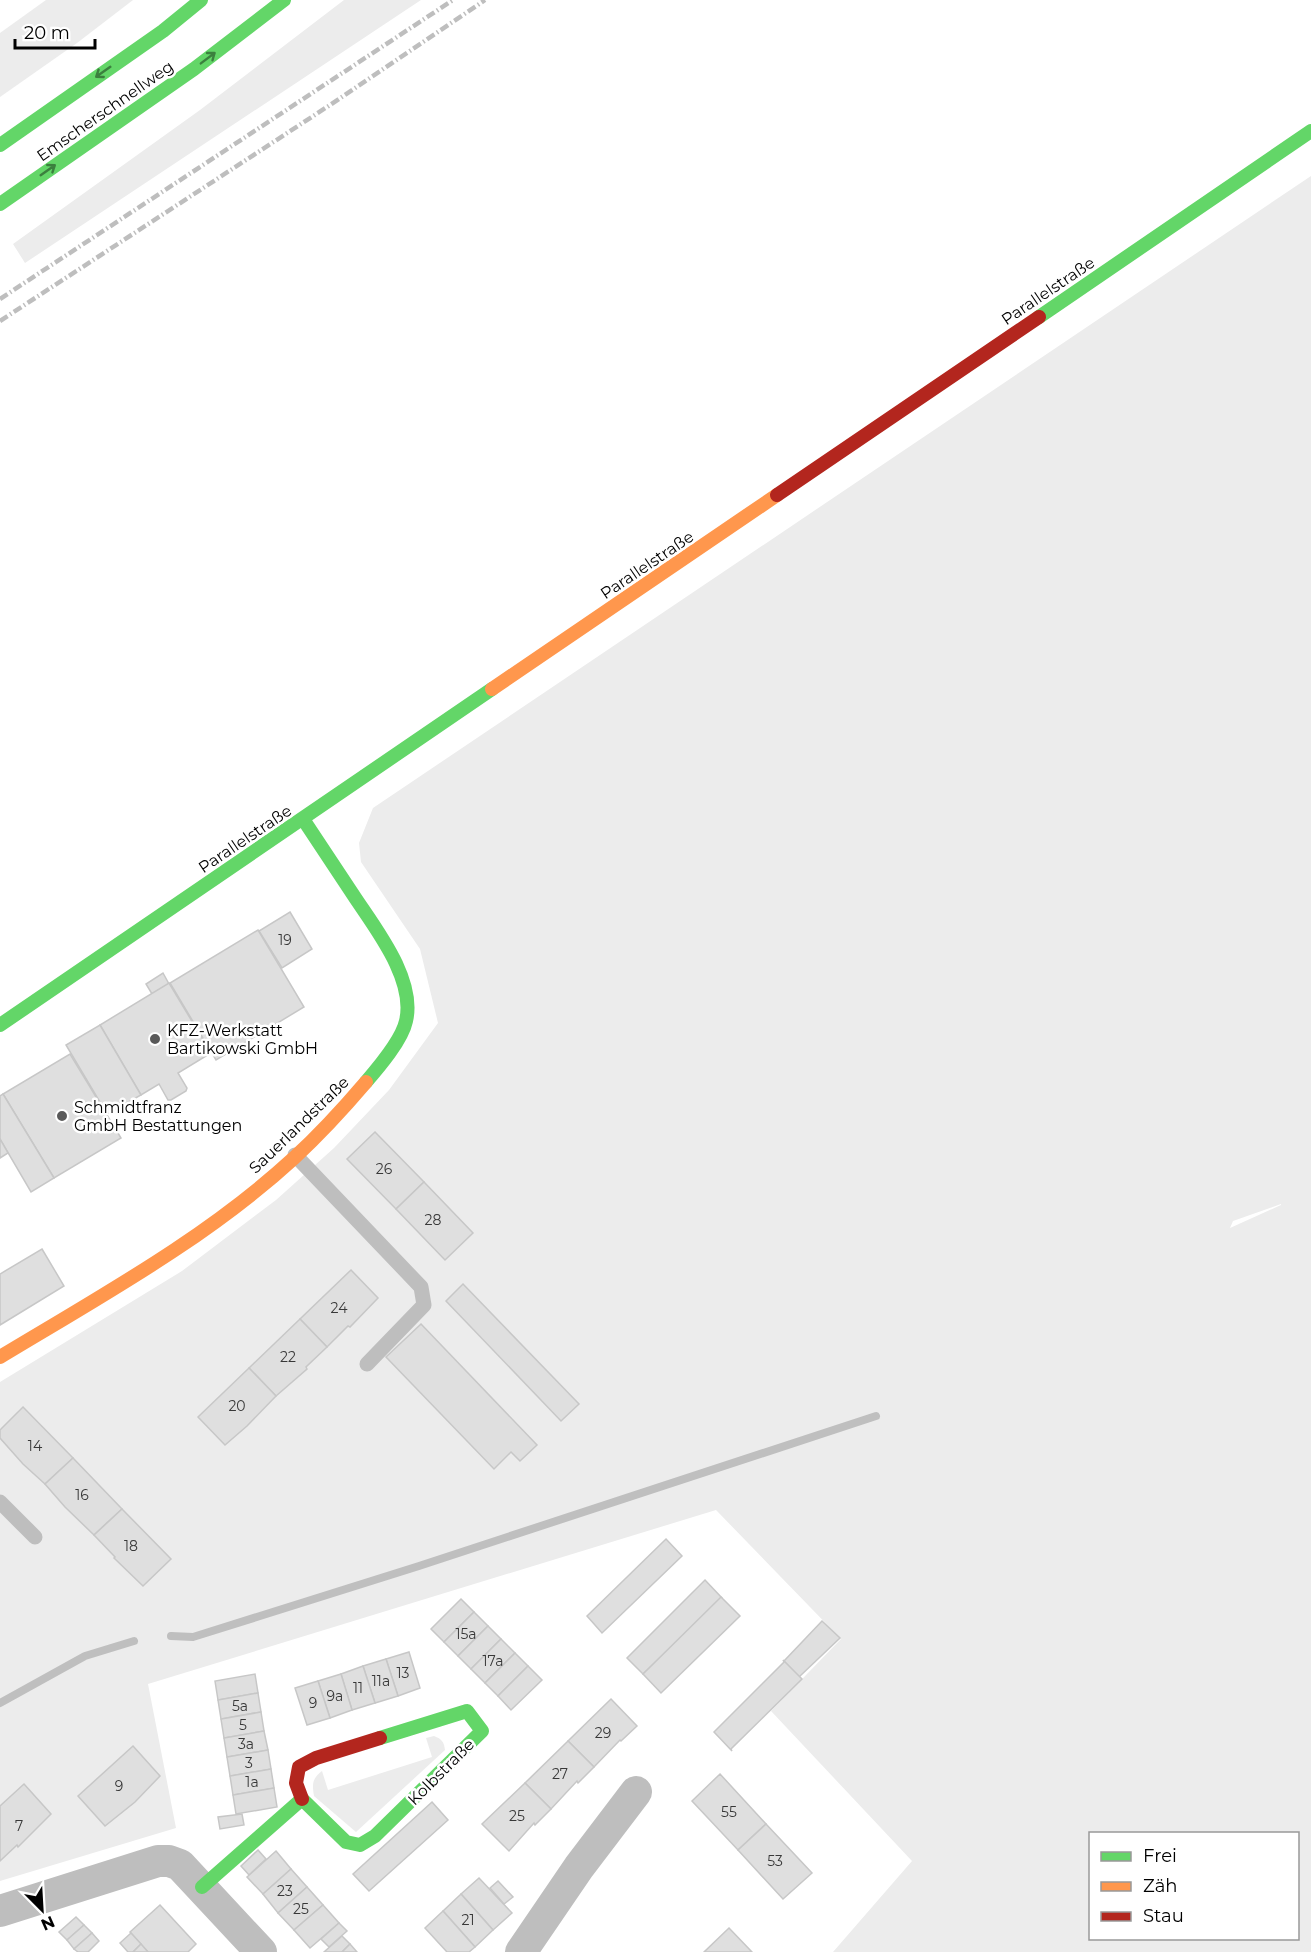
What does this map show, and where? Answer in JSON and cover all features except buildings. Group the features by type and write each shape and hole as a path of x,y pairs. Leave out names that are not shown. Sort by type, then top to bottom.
{"main road":[{"name":"Emscherschnellweg","path":"0,145 163,31 201,0"},
{"name":"Emscherschnellweg","path":"0,204 194,69 284,0"},
{"name":"Parallelstraße","path":"0,1025 1311,131"},
{"name":"Sauerlandstraße","path":"0,1357 165,1256 229,1212 331,1121 363,1086 390,1050 407,1020 404,988 390,951 303,819"},
{"name":"Kolbstraße","path":"467,1711 482,1731 375,1836 360,1845 346,1842 302,1799 296,1783 299,1767 316,1758 467,1711"},
{"path":"202,1887 302,1799"}],"street":[{"path":"521,1952 579,1867 636,1792"},
{"path":"0,1911 158,1861 169,1861 180,1865 261,1952"}],"lane":[{"path":"295,1155 421,1287 424,1305 367,1364"},
{"path":"0,1502 35,1537"}],"shaded area":[{"path":"46,0 133,0 0,97 0,33"},
{"path":"344,0 421,0 25,263 13,244 200,110"},
{"path":"1311,176 1311,1952 833,1952 912,1861 771,1711 841,1639 716,1510 148,1684 176,1828 0,1881 0,1382 182,1271 276,1200 334,1148 389,1090 438,1023 420,949 361,862 359,843 373,808","holes":["1281,1205 1230,1228 1233,1221"]},
{"path":"434,1736 442,1741 445,1750 356,1832 314,1796 314,1782 322,1771 328,1790 432,1757 426,1738"}],"waterway":[{"path":"171,1636 193,1637 419,1566 876,1416"},
{"path":"0,1703 85,1656 134,1641"}],"railway":[{"path":"0,299 453,0"},
{"path":"0,321 330,105 485,0"}],"traffic: fast":[{"path":"0,145 163,31 201,0"},
{"path":"0,204 194,69 284,0"},
{"path":"1039,317 1311,131"},
{"path":"0,1025 492,689"},
{"path":"303,819 392,955 405,988 407,1005 404,1028 389,1053 366,1082"},
{"path":"202,1887 302,1799 346,1842 360,1845 375,1836 482,1731 467,1711 380,1738"}],"traffic: slow":[{"path":"492,689 777,495"},
{"path":"0,1357 152,1265 226,1214 304,1149 366,1082"}],"traffic: jam":[{"path":"777,495 1039,317"},
{"path":"302,1799 296,1783 299,1767 316,1758 380,1738"}],"place":[{"name":"KFZ-Werkstatt Bartikowski GmbH","path":"155,1039"},
{"name":"Schmidtfranz GmbH Bestattungen","path":"62,1116"}]}
